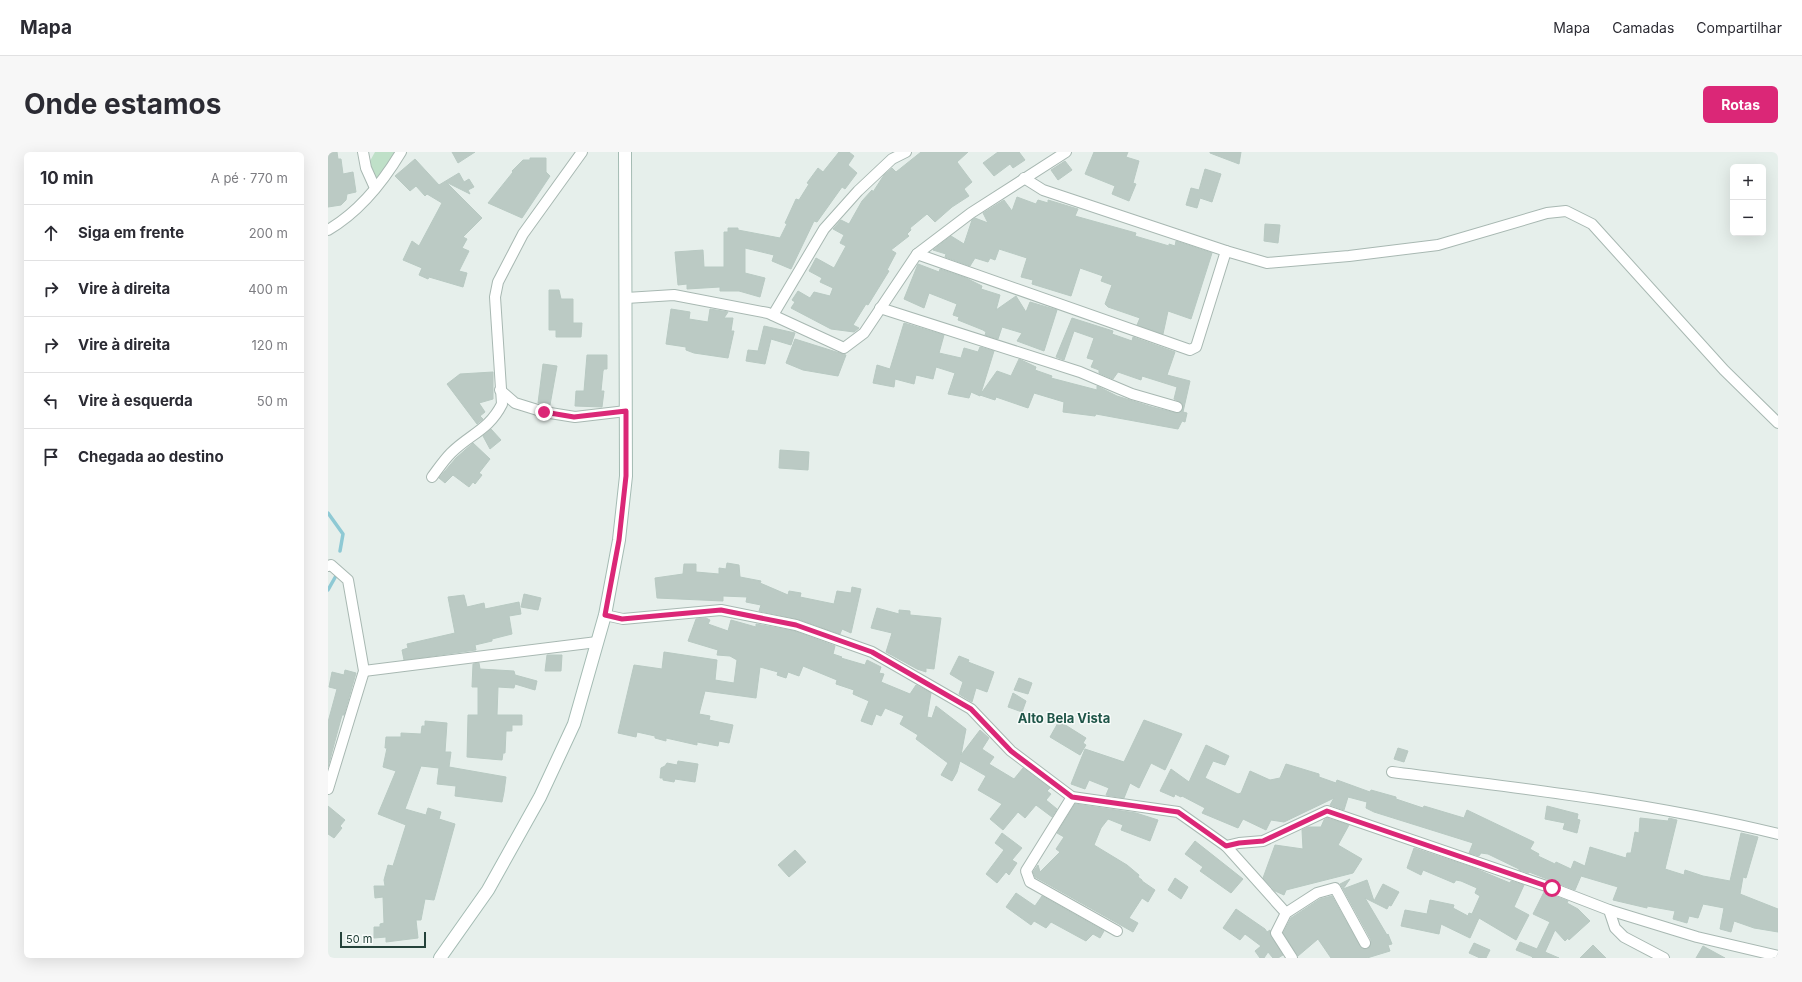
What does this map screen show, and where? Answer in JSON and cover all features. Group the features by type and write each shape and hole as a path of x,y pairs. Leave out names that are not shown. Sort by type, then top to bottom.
{"main road":[{"path":"440,958 488,890 540,797 574,724 605,615 620,532 626,476 625,152"}],"street":[{"path":"363,152 366,168 375,188"},
{"path":"328,230 341,223 386,178 401,152"},
{"path":"432,477 451,452 486,427 498,413 502,404 495,297 498,282 523,234 582,152"},
{"path":"773,315 824,229 858,191 892,159 906,152"},
{"path":"626,298 674,295 773,315 844,348 864,332 917,254 971,213 1066,152"},
{"path":"1024,178 1043,190 1226,251 1267,262 1349,256 1438,245 1547,213 1566,211 1592,224 1724,370 1778,423"},
{"path":"917,254 1190,350 1196,347 1226,251"},
{"path":"880,308 1080,372 1132,394 1177,407"},
{"path":"500,390 515,403"},
{"path":"502,404 515,403 544,412 574,417 626,411"},
{"path":"328,566 331,565 348,580 364,671 328,789"},
{"path":"605,615 622,619 721,610 796,625 872,652 971,709 1011,751 1072,797 1178,812 1226,846 1286,913"},
{"path":"364,671 597,642"},
{"path":"1392,772 1498,785 1716,818 1778,834"},
{"path":"1072,797 1026,871 1030,882 1117,931"},
{"path":"1226,846 1239,843 1263,841 1327,811 1552,888 1609,910 1697,937 1778,956"},
{"path":"1292,958 1276,933 1286,913 1317,893 1334,888 1365,943"},
{"path":"1609,910 1615,928 1624,937 1664,958"}],"green space":[{"path":"375,152 395,152 378,180 366,168"}],"building":[{"path":"337,152 338,159 341,159 343,174 353,172 356,192 347,194 346,200 341,205 328,207 328,153"},
{"path":"452,152 475,152 458,163"},
{"path":"839,152 849,152 854,156 848,165 857,173 845,189 842,187 817,222 814,221 791,269 772,261 774,255 745,248 745,273 765,278 760,297 739,291 720,291 720,287 687,289 687,284 678,285 675,252 703,250 704,267 724,267 724,232 728,232 728,228 738,228 738,230 780,238 796,199 799,200 809,184 807,183 818,168 823,172"},
{"path":"921,152 968,152 957,162 972,182 964,189 969,196 952,207 935,222 927,214 910,228 911,230 907,234 909,236 891,250 896,253 887,270 889,271 868,305 866,304 853,325 859,328 854,332 831,329 791,308 795,302 792,300 798,291 810,298 814,292 830,296 833,288 820,282 822,278 809,271 816,258 834,268 846,246 840,243 844,235 833,229 841,220 849,224 862,201 872,190 873,192 884,175 892,168 896,172"},
{"path":"998,152 1019,152 1025,160 1013,168 1010,164 994,176 983,163"},
{"path":"1094,152 1128,152 1126,157 1139,161 1133,183 1136,184 1129,201 1112,194 1115,186 1085,174"},
{"path":"1241,152 1239,164 1210,153"},
{"path":"530,158 546,158 546,172 550,176 522,218 488,203 513,172 512,171 523,160 530,160"},
{"path":"415,159 439,185 459,173 464,182 469,179 474,187 468,190 470,194 446,182 482,218 463,237 467,239 462,248 469,251 459,271 467,273 463,287 429,277 428,279 419,275 422,268 403,260 412,241 419,246 442,203 427,194 425,196 416,186 410,191 395,176"},
{"path":"1065,161 1072,170 1058,180 1051,170"},
{"path":"1205,169 1221,174 1212,202 1200,198 1197,208 1186,205 1191,188 1199,190"},
{"path":"1017,197 1036,204 1038,200 1048,203 1048,200 1078,209 1075,216 1136,233 1135,236 1169,246 1169,244 1175,246 1176,241 1212,253 1191,319 1168,311 1163,334 1137,325 1140,318 1108,307 1105,304 1112,285 1101,281 1103,276 1080,268 1071,296 1032,284 1033,280 1021,277 1027,258 999,249 995,260 990,258 988,262 975,258 970,266 945,257 946,254 933,250 951,236 964,244 972,220 975,218 988,223 983,213 1004,200 1012,211"},
{"path":"1265,224 1280,225 1278,243 1264,241"},
{"path":"918,264 939,272 940,269 966,278 982,286 981,289 1000,295 996,310 1016,296 1026,312 1030,302 1057,310 1044,351 1017,341 1022,333 1002,327 998,339 985,335 986,332 983,330 958,320 959,317 953,315 957,304 929,293 924,308 904,299"},
{"path":"549,290 559,290 561,299 573,299 573,323 582,323 581,337 556,337 556,330 549,330"},
{"path":"671,309 690,312 689,319 708,322 710,309 728,312 724,318 733,318 731,331 734,331 728,358 694,353 686,350 686,347 666,344"},
{"path":"1072,318 1113,331 1112,334 1132,341 1133,337 1175,352 1167,375 1190,381 1183,412 1187,413 1185,422 1182,421 1178,429 1096,414 1095,416 1063,412 1064,402 1034,393 1028,408 996,397 995,400 980,395 997,371 1011,376 1019,359 1036,367 1035,370 1052,376 1051,378 1097,390 1097,386 1117,396 1152,407 1176,413 1182,411 1182,403 1174,399 1177,387 1142,376 1141,380 1118,372 1113,379 1099,373 1099,370 1091,367 1094,360 1087,358 1094,338 1074,331 1064,360 1056,357"},
{"path":"904,323 944,335 939,353 961,358 964,348 978,352 980,347 994,351 980,396 971,392 969,398 948,394 955,373 936,367 933,379 916,375 914,384 895,379 894,387 873,383 877,365 890,369"},
{"path":"764,326 795,333 791,345 771,339 765,364 746,361 748,350 758,351"},
{"path":"795,339 846,355 838,376 803,370 786,363"},
{"path":"587,355 607,355 607,369 604,369 603,371 601,391 604,391 602,407 575,406 576,391 584,391"},
{"path":"543,364 557,366 550,405 538,403"},
{"path":"493,372 493,399 479,403 485,412 480,416 483,419 477,424 447,384 460,374"},
{"path":"491,429 501,440 490,449 483,436"},
{"path":"473,443 490,459 479,473 482,475 475,484 473,482 469,487 453,475 445,483 439,478 456,458"},
{"path":"780,450 809,452 808,470 779,468"},
{"path":"727,563 739,565 740,577 761,581 760,583 788,595 789,591 801,593 800,597 834,604 837,591 851,593 852,587 861,589 851,633 842,629 840,634 798,619 759,611 761,605 746,602 747,597 723,596 723,601 657,598 655,578 683,574 684,564 696,564 696,572 719,574 719,568 726,569"},
{"path":"524,594 541,598 538,610 521,607"},
{"path":"464,595 467,607 484,603 485,609 519,602 521,614 509,616 512,634 475,645 476,650 404,660 402,650 408,648 407,644 455,633 448,597"},
{"path":"877,608 899,614 899,610 910,611 910,615 941,618 934,669 926,668 926,672 917,669 886,652 892,633 871,628"},
{"path":"706,618 710,620 708,624 728,631 731,620 756,627 756,624 794,631 835,646 833,654 842,657 841,658 865,665 867,660 881,667 879,673 884,674 881,682 910,694 916,685 931,693 927,717 932,718 936,706 966,729 961,755 980,730 989,738 982,749 994,757 989,764 1014,779 1023,768 1050,788 1047,791 1051,794 1046,800 1057,809 1052,817 1036,805 1025,818 1018,812 1003,830 990,819 1002,804 978,790 986,776 960,761 957,772 952,781 941,775 948,763 916,739 918,735 900,724 904,716 885,708 881,716 876,714 872,725 861,721 869,701 853,694 854,690 836,684 837,680 803,666 799,676 788,672 786,678 777,675 778,672 760,667 756,698 705,691 699,714 710,716 709,720 733,725 729,743 719,741 718,746 697,742 697,745 666,738 666,741 655,738 655,736 637,732 636,737 618,733 634,665 662,669 664,652 717,660 715,680 734,683 737,660 730,656 717,655 718,650 688,641 696,619"},
{"path":"547,655 562,655 561,671 545,671"},
{"path":"959,656 969,660 968,662 994,672 987,692 976,688 972,702 959,694 963,682 950,674"},
{"path":"479,663 480,669 514,671 515,675 537,681 535,690 515,684 514,688 498,687 497,715 522,715 522,725 512,725 512,731 506,731 505,753 503,753 502,760 467,757 468,715 478,715 478,687 472,687 473,664"},
{"path":"345,670 356,673 344,715 342,715 328,767 328,722 337,689 329,687 332,672 344,675"},
{"path":"1019,678 1032,683 1028,694 1014,690"},
{"path":"1013,693 1026,701 1022,712 1008,707"},
{"path":"1144,720 1182,734 1165,770 1151,763 1139,788 1130,783 1124,798 1106,795 1109,788 1089,780 1085,789 1071,784 1085,749 1124,762"},
{"path":"425,721 447,723 445,752 451,752 449,767 506,777 504,792 502,802 455,796 456,786 437,784 439,768 421,766 405,809 426,815 428,808 441,812 439,819 455,824 434,900 425,899 421,920 416,920 418,938 386,942 386,937 374,938 374,927 380,927 380,924 384,923 383,897 375,898 374,886 385,886 384,880 388,865 393,866 406,825 378,814 396,771 383,767 387,748 385,748 386,737 401,737 401,733 421,734 422,726 425,726"},
{"path":"1059,721 1086,738 1083,743 1086,745 1080,755 1050,737"},
{"path":"1206,745 1229,756 1225,765 1213,761 1205,778 1238,794 1241,793 1250,771 1270,780 1280,778 1286,764 1319,774 1319,777 1336,783 1337,780 1370,792 1371,790 1396,797 1396,799 1423,808 1424,806 1464,818 1467,810 1534,842 1530,849 1539,854 1538,856 1555,864 1556,862 1571,869 1574,861 1585,866 1590,847 1626,858 1627,853 1631,853 1635,832 1639,833 1640,818 1668,821 1669,818 1677,820 1665,869 1684,875 1685,870 1703,876 1730,881 1741,833 1758,837 1746,878 1743,877 1740,894 1778,909 1778,932 1754,928 1734,921 1731,932 1720,929 1724,908 1703,904 1698,918 1689,916 1687,923 1673,919 1675,911 1647,906 1647,908 1613,900 1618,887 1581,876 1575,890 1529,872 1519,870 1488,854 1481,853 1479,856 1469,853 1473,843 1374,812 1366,808 1367,802 1348,797 1344,810 1330,805 1334,798 1284,822 1271,820 1266,830 1243,819 1238,828 1202,813 1205,808 1182,796 1181,797 1175,794 1174,797 1160,791 1171,769 1189,782"},
{"path":"1398,748 1408,751 1404,762 1394,759"},
{"path":"678,761 698,764 695,782 675,779 674,782 660,778 661,768 667,763 677,765"},
{"path":"1075,804 1136,813 1158,820 1150,841 1121,830 1123,825 1108,819 1101,828 1094,845 1127,865 1139,875 1138,877 1142,881 1155,890 1148,902 1142,898 1129,918 1138,923 1133,932 1035,877 1033,872 1038,865 1040,872 1060,852 1056,849 1064,837 1057,833"},
{"path":"328,806 345,820 340,826 342,828 334,838 328,834"},
{"path":"1547,806 1578,814 1577,819 1580,820 1577,833 1563,829 1565,823 1545,819"},
{"path":"1327,818 1349,825 1338,845 1362,859 1353,873 1286,890 1284,895 1275,891 1263,878 1275,845 1303,849 1302,830 1308,827 1321,827 1324,820"},
{"path":"1002,833 1022,848 1012,860 1017,863 1009,875 1006,872 997,883 986,874 1004,850 995,843"},
{"path":"1195,841 1243,879 1231,893 1200,871 1203,867 1185,854"},
{"path":"1414,848 1474,868 1510,883 1511,881 1524,885 1514,907 1529,915 1516,940 1479,918 1470,938 1441,924 1439,934 1401,926 1405,910 1427,914 1430,900 1454,905 1453,908 1468,916 1469,913 1472,914 1480,896 1475,893 1477,888 1461,881 1456,880 1454,883 1423,870 1421,875 1407,868"},
{"path":"795,850 806,862 789,877 778,865"},
{"path":"1175,878 1188,887 1181,899 1168,890"},
{"path":"1350,879 1343,889 1340,884"},
{"path":"1367,880 1374,901 1383,884 1399,892 1391,906 1389,905 1387,909 1365,898 1387,935 1388,934 1392,944 1388,945 1390,951 1367,958 1331,958 1318,939 1298,956 1283,933 1291,918 1320,899 1332,896 1360,946 1365,949 1370,947 1371,940 1343,889"},
{"path":"1544,892 1568,901 1567,903 1578,909 1590,921 1569,940 1568,938 1565,941 1555,930 1545,952 1559,958 1532,958 1533,957 1516,950 1520,942 1537,949 1550,922 1533,914"},
{"path":"1016,893 1035,906 1042,896 1104,931 1100,938 1093,934 1086,941 1051,922 1046,928 1034,921 1031,925 1006,907"},
{"path":"1236,909 1265,929 1267,932 1270,930 1271,936 1283,955 1278,958 1273,958 1268,952 1264,958 1260,958 1255,951 1261,946 1245,934 1240,940 1223,928"},
{"path":"1474,943 1490,950 1486,958 1480,958 1469,953"},
{"path":"1593,945 1606,958 1580,958"},
{"path":"1703,946 1725,958 1696,958"}],"waterway":[{"path":"328,513 343,534 340,551"},
{"path":"328,590 337,574"}],"district":[{"name":"Alto Bela Vista","path":"1064,718"}],"route":[{"path":"544,412 574,417 626,411 626,476 619,540 605,615 622,619 721,610 796,625 872,652 971,709 1011,751 1072,797 1178,812 1226,846 1239,843 1263,841 1327,811 1552,888"}]}
